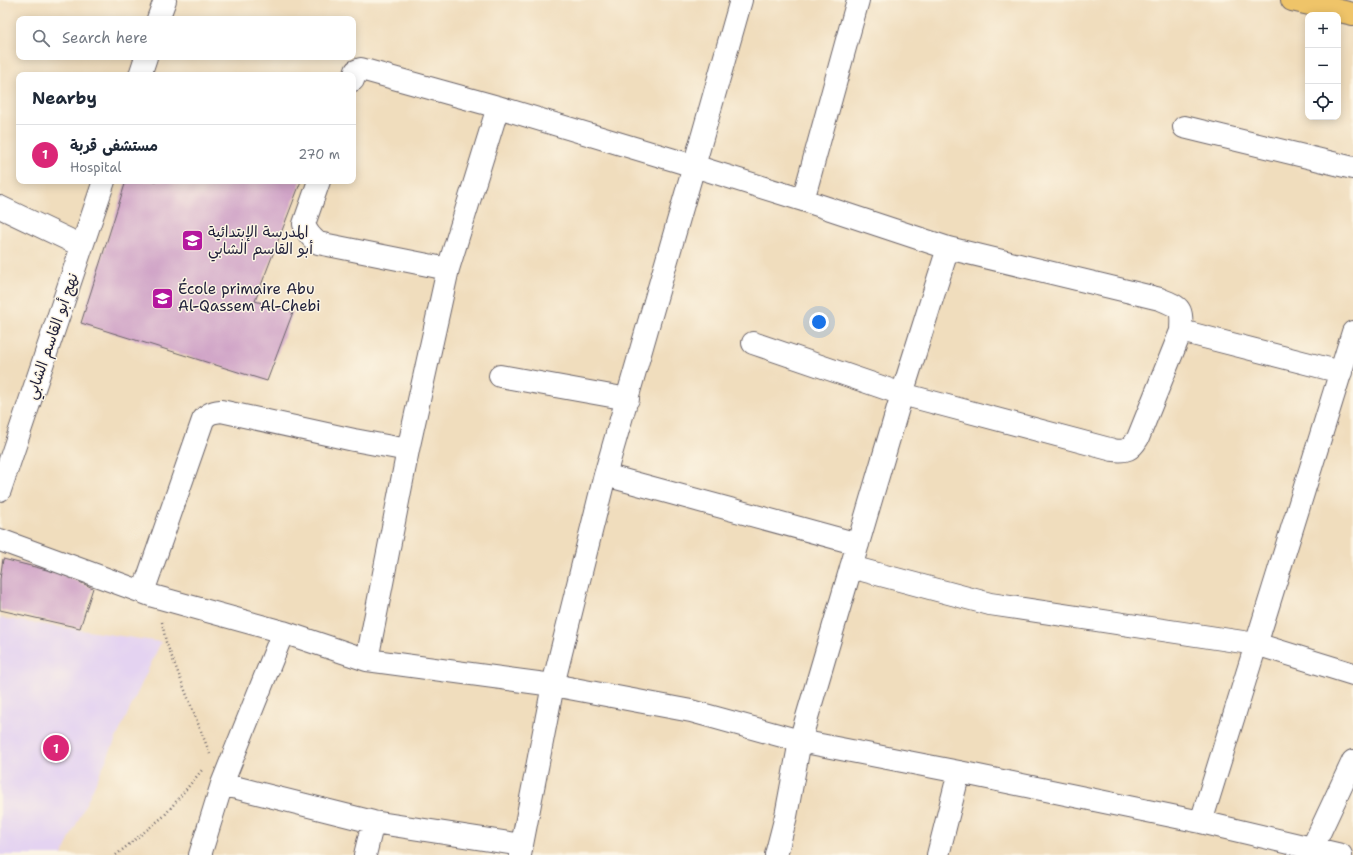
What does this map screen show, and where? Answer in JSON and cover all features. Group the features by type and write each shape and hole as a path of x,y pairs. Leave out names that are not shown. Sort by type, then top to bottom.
{"highway":[{"path":"1292,0 1353,14"}],"street":[{"path":"159,16 165,0"},
{"path":"222,784 373,822 521,850 553,685 605,475 741,0"},
{"path":"803,200 858,0"},
{"path":"141,72 145,60"},
{"path":"356,72 360,69 498,107 803,200 948,248 1160,299 1173,305 1180,310 1181,314 1181,331 1138,438 1130,448 1123,451 1113,450 902,394 753,343"},
{"path":"368,660 408,450 448,269 498,107"},
{"path":"1184,127 1353,168"},
{"name":"نهج أبو القاسم الشابي","path":"0,490 103,184"},
{"path":"317,184 304,224 306,231 318,243 448,269"},
{"path":"0,207 82,246"},
{"path":"776,855 786,816 800,740 902,394 948,248"},
{"path":"1181,331 1341,372"},
{"path":"1201,822 1353,332"},
{"path":"500,376 628,399"},
{"path":"148,594 202,420 209,414 221,411 339,437 408,450"},
{"path":"605,475 858,544"},
{"path":"0,540 148,594 283,632 368,660 553,685 691,711 800,740 1201,822 1311,851 1341,855"},
{"path":"851,567 990,604 1256,644 1353,674"},
{"path":"200,855 222,784 283,632"},
{"path":"1311,851 1353,761"},
{"path":"938,855 959,772"},
{"path":"364,855 373,822"}],"path":[{"path":"148,594 161,618 166,642 222,784"},
{"path":"116,855 164,816 207,765"}],"shaded area":[{"path":"0,618 161,642 62,855 0,855"}],"building":[{"name":"المدرسة الإبتدائية أبو القاسم الشابي","path":"125,184 300,184 255,301 293,312 267,381 81,323"},
{"path":"3,559 59,573 93,588 80,628 0,610 0,579"}],"place":[{"name":"المدرسة الإبتدائية أبو القاسم الشابي","path":"192,241"},
{"name":"École primaire Abu Al-Qassem Al-Chebi","path":"162,298"},
{"name":"مستشفى قربة","path":"56,748"}]}
